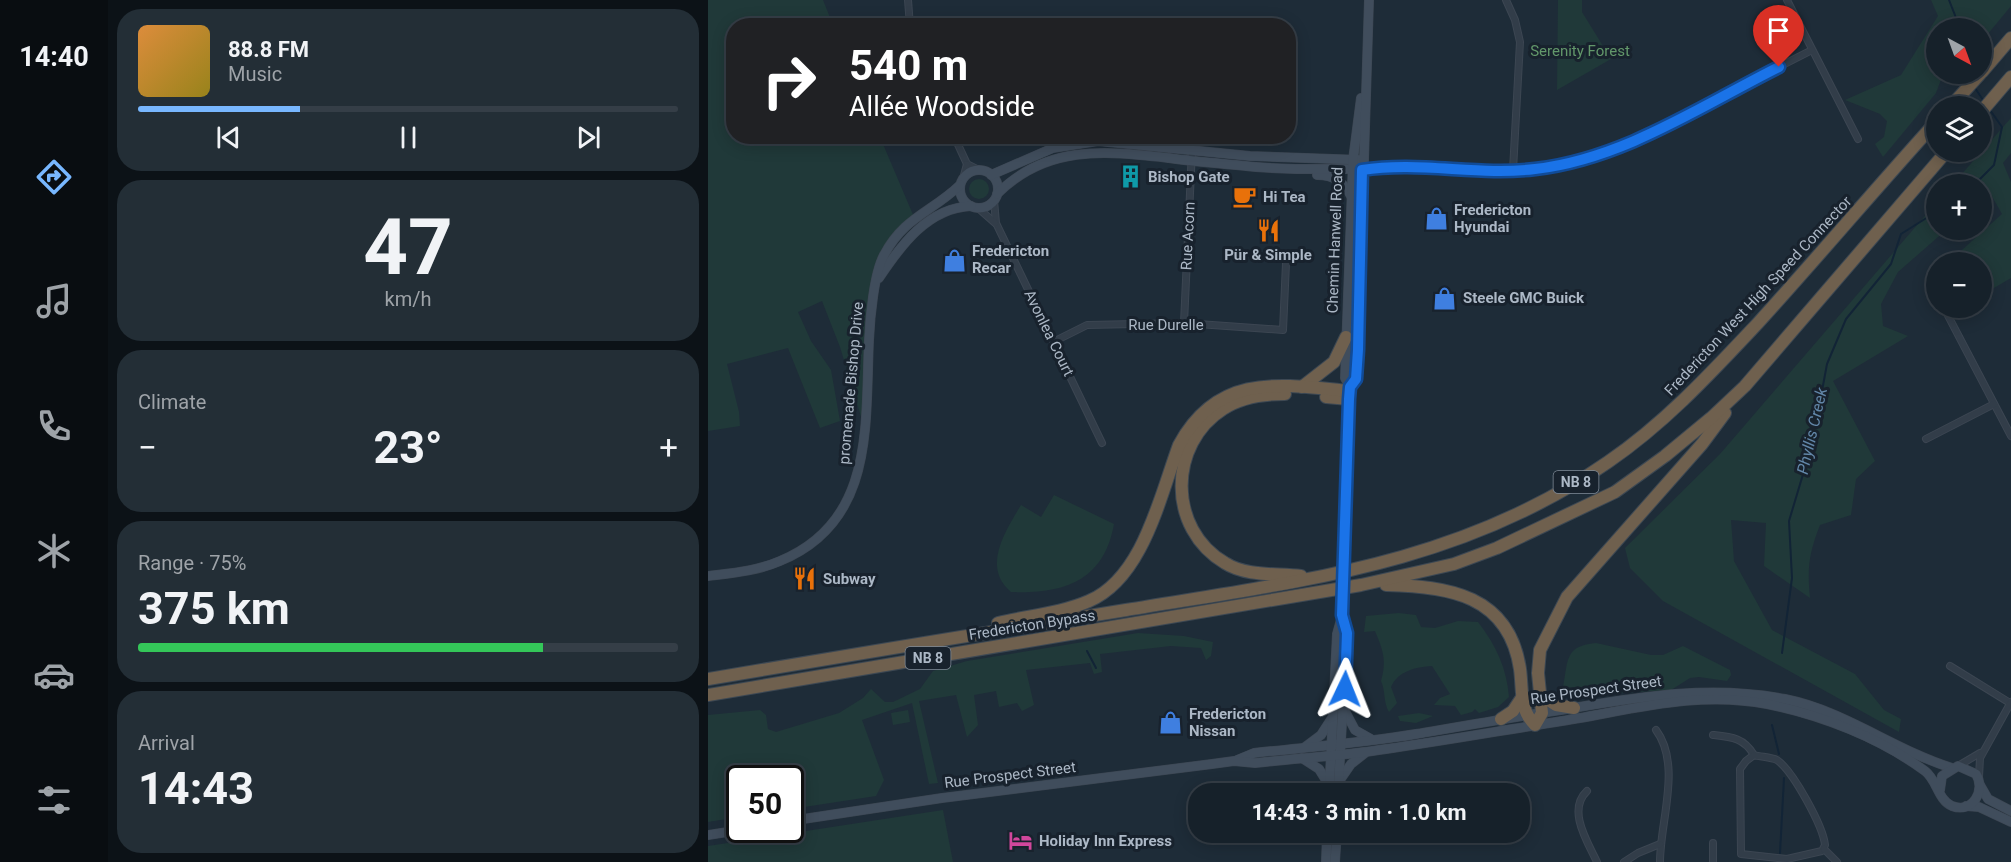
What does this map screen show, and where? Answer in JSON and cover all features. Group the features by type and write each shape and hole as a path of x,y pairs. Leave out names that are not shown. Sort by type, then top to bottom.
{"highway":[{"path":"1992,60 2011,38"},
{"path":"1992,99 2011,77"},
{"path":"1960,96 1971,84"},
{"name":"Fredericton West High Speed Connector","path":"1321,578 1401,559 1464,538 1533,507 1608,462 1675,409 1712,372 1926,133"},
{"name":"NB 8","path":"1361,585 1454,564 1533,532 1615,492 1711,418 1745,386 1937,162"},
{"path":"1302,387 1334,362 1346,337"},
{"path":"895,646 1072,606 1089,601 1113,586 1132,563 1179,445 1197,415 1221,398 1255,386 1302,387 1349,393"},
{"path":"1361,585 1431,586 1463,595 1488,609 1510,636 1516,651 1526,715 1535,725 1542,713 1539,694 1540,650 1567,597 1702,444 1745,386"},
{"path":"1321,578 1243,569 1226,564 1213,554 1202,543 1183,508 1180,492 1183,468 1191,443 1199,430 1224,408 1239,401 1273,394 1349,393"},
{"name":"Fredericton Bypass","path":"708,679 895,646 1321,578"},
{"name":"Fredericton Bypass","path":"708,695 1361,585"},
{"path":"1539,694 1556,705 1574,708"},
{"path":"1501,719 1513,711 1523,696"}],"main road":[{"name":"Chemin Hanwell Road","path":"1336,749 1333,716 1337,634 1342,615 1345,540 1349,393 1345,378 1352,198 1364,94 1369,0"},
{"name":"Chemin Hanwell Road","path":"1349,393 1356,379 1358,350 1355,129 1364,94"},
{"path":"1335,159 1347,149 1355,129"},
{"path":"991,175 1053,148 1074,144"},
{"path":"1111,144 1250,156 1335,159 1357,165"},
{"path":"878,280 902,245 923,225 958,207 990,204 1007,184 1029,171 1070,155 1110,152 1265,168 1357,165"},
{"path":"1265,168 1281,173 1334,177 1347,188 1352,198"},
{"path":"974,207 962,198 962,182 973,171 979,170 991,175 997,183 996,197"},
{"name":"promenade Bishop Drive","path":"708,576 763,567 795,554 824,533 843,509 857,481 863,448 870,327 883,256 914,217 962,182"},
{"name":"Chemin Hanwell Road","path":"1333,783 1336,749 1344,707 1347,633 1342,615"},
{"name":"Rue Prospect Street","path":"804,819 958,796 1234,761 1255,764 1303,753 1336,749 1374,739 1696,692 1753,694 1787,700 1837,716 1905,750 1955,767 1971,769 1988,798 2011,811"},
{"name":"Rue Prospect Street","path":"1336,749 1368,752 1670,700 1731,699 1802,712 1859,734 1926,772 1935,780 1946,802 1959,807 1979,807 2011,822"},
{"path":"1344,707 1355,730 1374,739"},
{"path":"1330,783 1303,753 1322,735 1333,716"},
{"path":"1336,783 1351,764 1368,752"},
{"path":"1940,790 1942,776 1955,767"},
{"path":"1966,806 1977,798 1980,782"},
{"path":"708,835 726,832"},
{"path":"1326,862 1327,843"},
{"path":"1335,862 1336,843"}],"street":[{"path":"908,0 909,18"},
{"path":"1506,0 1515,20 1520,42 1513,170"},
{"path":"1787,0 1858,139"},
{"path":"1357,165 1513,170 1535,169 1583,161 1624,146 1812,50"},
{"path":"958,144 967,164 979,170"},
{"name":"Rue Acorn","path":"1184,323 1192,150"},
{"path":"962,182 967,164"},
{"name":"Avonlea Court","path":"996,197 996,223 1102,443"},
{"name":"Avonlea Court","path":"974,207 996,223"},
{"name":"Rue Durelle","path":"1053,342 1087,325 1184,323 1283,330 1286,263"},
{"path":"1949,318 2011,436"},
{"path":"1926,439 1994,404"},
{"path":"1950,666 2011,702 1984,748 1978,768 1980,782"},
{"path":"1656,730 1664,741 1668,765 1660,862"},
{"path":"1713,735 1736,737 1749,745 1754,755"},
{"path":"1955,767 1971,760 1984,748"},
{"path":"1739,862 1741,855 1740,769 1754,755 1776,759 1789,772 1822,833 1824,849 1837,862"},
{"path":"1587,791 1579,798 1578,807 1584,836 1597,862"},
{"path":"1713,843 1713,862"},
{"path":"1624,862 1660,844"},
{"path":"1741,855 1787,859 1824,849"}],"green space":[{"path":"708,0 823,0 830,18 726,18 726,144 883,144 914,217 878,269 865,430 840,347 822,301 798,312 811,341 831,370 840,421 820,428 788,348 727,364 739,412 740,426 708,431"},
{"name":"Serenity Forest","path":"1558,0 1582,0 1582,12 1611,59 1557,90"},
{"path":"1931,0 2011,0 2011,6 1992,29 1992,18 1937,18 1938,16"},
{"path":"1926,35 1926,84 1939,84 1934,96 1926,96 1926,105 1883,157 1875,144 1884,137 1887,121 1880,114 1845,100 1901,75"},
{"path":"2011,118 2011,153 2003,163 2011,182 2011,278 1992,289 1992,252 1960,252 1973,240 1992,240 1992,223 2002,214 1992,196 1992,174 1962,174 1972,162 1992,162 1992,140"},
{"path":"979,179 986,182 989,189 986,196 979,199 972,196 969,189 972,182"},
{"path":"1926,215 1926,240 1935,240 1898,272 1881,304 1883,326 1908,336 1833,381 1875,461 1856,479 1851,515 1820,525 1810,561 1810,598 1764,566 1766,523 1731,520 1734,561 1772,630 1855,674 1884,710 1901,719 1899,732 1663,601 1630,568 1625,548 1720,454"},
{"path":"1054,495 1114,524 1109,543 1101,559 1079,580 1048,590 1011,592 1002,582 998,571 997,560 1003,537 1021,505 1041,517"},
{"path":"1399,613 1416,615 1421,627 1435,628 1458,621 1478,622 1500,658 1509,697 1498,707 1479,713 1475,709 1461,715 1455,706 1434,705 1440,698 1450,694 1432,666 1414,669 1398,677 1391,687 1397,703 1389,712 1381,681 1384,667 1382,650 1375,631 1364,632 1366,616"},
{"path":"1138,633 1184,636 1213,642 1211,656 1206,660 1201,648 1171,646 1100,654 1102,672 1094,674 1090,663 1026,670 1034,705 1022,711 1017,703 999,707 996,691 974,695 978,725 967,737 956,695 919,701 938,783 929,784 912,703 862,720 884,780 876,796 804,807 804,765 726,765 726,819 708,822 708,715 760,710 766,715 768,729 776,732 839,713 863,698 871,689 885,702 893,702 920,689 933,671 967,661"},
{"path":"1596,643 1651,655 1663,655 1683,646 1730,670 1731,675 1727,681 1690,678 1671,690 1566,696 1562,691 1567,664 1572,652 1585,645"},
{"path":"908,710 910,722 893,725 891,713"},
{"path":"1419,713 1433,716 1416,723 1400,721 1398,716"},
{"path":"943,810 953,862 708,862 708,846 728,843 804,843 804,831"}],"waterway":[{"name":"Phyllis Creek","path":"1949,0 1956,18"},
{"name":"Phyllis Creek","path":"1975,88 1980,96"},
{"name":"Phyllis Creek","path":"1985,174 1994,165 2002,127 1992,113"},
{"name":"Phyllis Creek","path":"1782,653 1792,578 1789,521 1807,461 1811,425 1819,407 1827,364 1846,319 1891,264 1901,234 1926,218"},
{"path":"1087,651 1096,668"},
{"name":"Phyllis Creek","path":"1772,725 1779,754"},
{"name":"Phyllis Creek","path":"1780,853 1784,778"}],"place":[{"name":"Bishop Gate","path":"1130,177"},
{"name":"Hi Tea","path":"1245,197"},
{"name":"Fredericton Hyundai","path":"1436,219"},
{"name":"Pür & Simple","path":"1268,231"},
{"name":"Fredericton Recar","path":"954,260"},
{"name":"Steele GMC Buick","path":"1445,298"},
{"name":"Subway","path":"805,579"},
{"name":"Fredericton Nissan","path":"1171,723"},
{"name":"Holiday Inn Express","path":"1021,841"}],"route":[{"path":"1345,689 1347,633 1342,615 1349,399 1350,387 1356,379 1358,350 1362,170 1385,166 1474,171 1513,170 1535,169 1583,161 1624,146 1779,67"}]}
